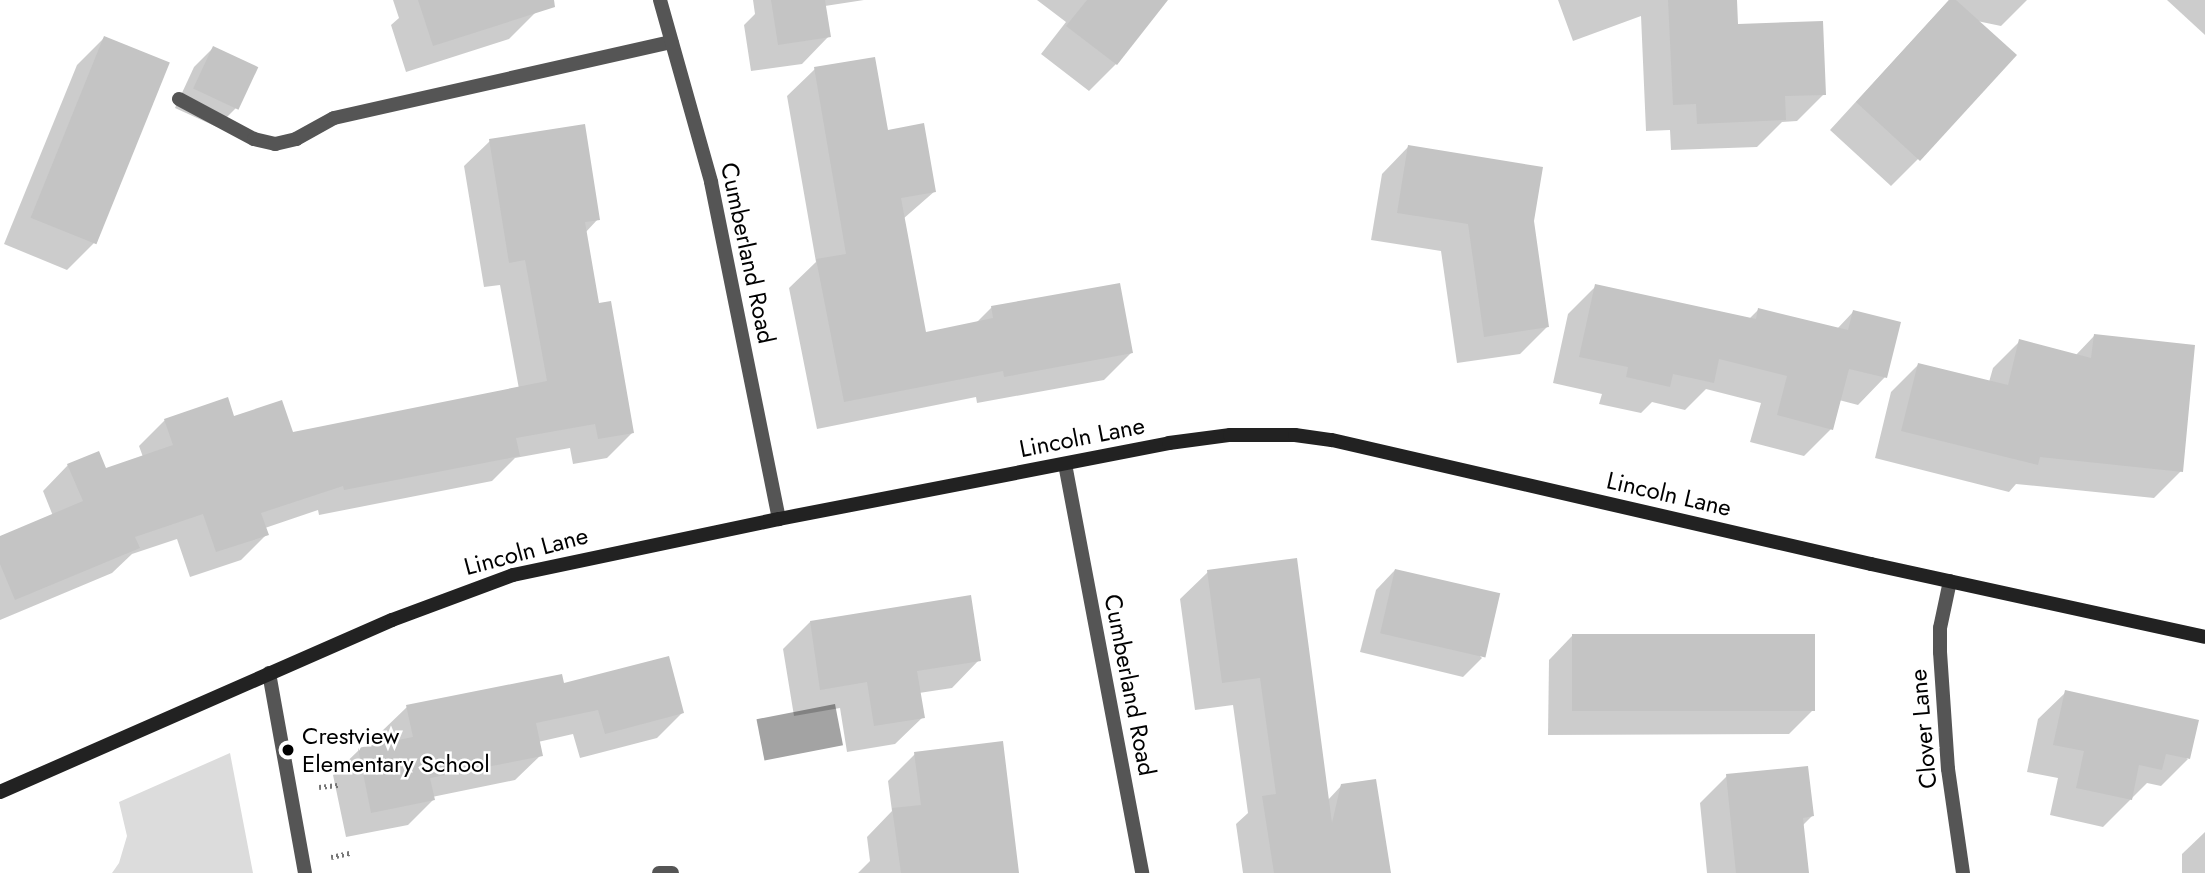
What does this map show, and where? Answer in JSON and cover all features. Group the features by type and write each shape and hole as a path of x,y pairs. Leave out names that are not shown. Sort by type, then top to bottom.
{"street":[{"name":"Cumberland Road","path":"660,0 711,182 779,519"},
{"path":"178,99 254,138 275,144 296,139 334,118 672,42"},
{"name":"Lincoln Lane","path":"0,792 432,603 502,578 557,564 779,519 1169,443 1230,435 1296,435 1332,439 2205,637"},
{"name":"Cumberland Road","path":"1065,464 1142,873"},
{"name":"Clover Lane","path":"1950,581 1940,628 1940,652 1948,769 1963,873"},
{"path":"269,673 304,873"},
{"path":"659,873 672,873"}],"shaded area":[{"path":"835,704 843,745 764,760 756,719"},
{"path":"230,753 253,873 112,873 119,863 127,836 119,802"}],"building":[{"path":"418,0 554,0 555,7 433,46"},
{"path":"771,0 825,0 831,37 778,45"},
{"path":"1087,0 1168,0 1117,65 1066,26"},
{"path":"1668,0 1737,0 1738,24 1823,21 1826,95 1785,96 1786,120 1697,124 1696,104 1673,105"},
{"path":"1949,0 1956,0 2017,55 1920,161 1856,102"},
{"path":"104,36 170,63 96,244 31,218"},
{"path":"213,46 258,67 238,110 193,89"},
{"path":"875,57 888,130 924,123 936,192 901,198 926,332 993,318 991,306 1120,283 1133,353 1004,377 1003,371 844,402 816,259 846,254 814,67"},
{"path":"585,124 600,220 585,222 599,303 611,301 634,433 598,439 595,424 516,438 520,456 344,490 343,486 261,513 269,535 216,552 203,514 135,537 140,548 15,600 0,564 0,536 83,501 67,464 99,451 106,468 173,445 164,419 228,397 234,416 282,400 293,432 547,381 525,260 509,263 489,139"},
{"path":"1408,145 1543,167 1534,221 1549,327 1484,337 1468,224 1397,213"},
{"path":"1595,284 1756,319 1758,308 1848,330 1853,310 1901,322 1887,378 1849,369 1833,430 1777,415 1787,376 1719,359 1714,383 1673,374 1670,387 1626,377 1628,367 1579,357"},
{"path":"2094,334 2195,345 2183,472 2040,457 2038,465 1901,431 1918,363 2008,385 2019,339 2091,358"},
{"path":"1297,558 1332,823 1341,784 1376,779 1391,873 1274,873 1262,796 1276,794 1260,678 1222,683 1207,570"},
{"path":"1395,569 1500,593 1485,658 1380,633"},
{"path":"971,595 981,661 917,671 925,718 874,726 867,682 820,690 810,621"},
{"path":"1572,634 1815,634 1815,711 1572,711"},
{"path":"669,656 684,713 605,734 598,710 536,723 543,756 430,778 435,800 371,813 358,748 413,737 406,705 562,674 564,683"},
{"path":"2065,690 2199,720 2190,759 2166,754 2162,770 2139,765 2132,800 2076,788 2084,751 2053,745"},
{"path":"1003,741 1019,873 901,873 892,808 921,805 914,752"},
{"path":"1808,766 1814,816 1803,818 1809,873 1736,873 1726,774"}],"place":[{"name":"Crestview Elementary School","path":"288,750"}]}
